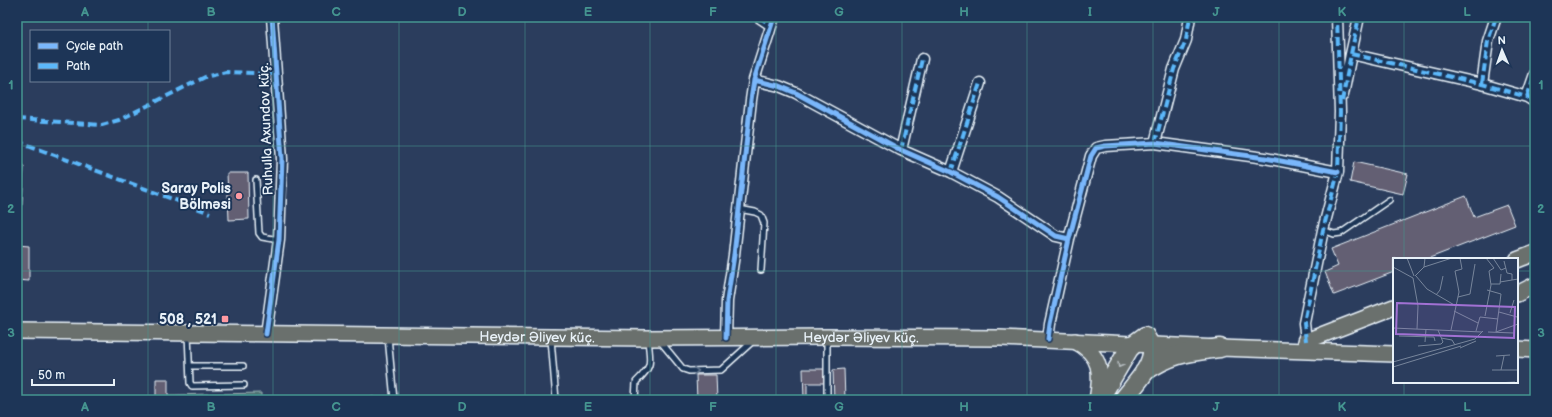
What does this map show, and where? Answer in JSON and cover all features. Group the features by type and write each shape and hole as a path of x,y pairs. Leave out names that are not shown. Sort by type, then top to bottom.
{"highway":[{"path":"1098,400 1129,349 1145,336 1151,344 1152,351 1150,360 1144,372 1123,400"},
{"path":"1144,372 1162,360 1173,356 1220,348"}],"main road":[{"path":"1518,260 1535,253"},
{"path":"1518,294 1535,285"},
{"path":"1306,342 1393,307"},
{"name":"Heydər Əliyev küç.","path":"17,331 551,338 827,337 1053,339"},
{"path":"1053,339 1145,336 1393,345"},
{"path":"1053,339 1220,348 1393,354"},
{"path":"1075,341 1089,350 1095,357 1100,368 1098,400"}],"street":[{"name":"Ruhulla Axundov küç.","path":"266,334 279,240 282,159 272,17"},
{"path":"726,338 727,301 734,255 746,133 754,80 772,21 759,17"},
{"path":"1155,143 1174,69 1186,40 1190,17"},
{"path":"1306,342 1305,318 1338,172 1340,112 1337,17"},
{"path":"1340,112 1359,17"},
{"path":"1482,84 1488,41 1496,17"},
{"path":"1351,54 1482,84 1531,100 1535,74"},
{"path":"901,150 922,59"},
{"path":"754,80 779,86 796,93 901,150 951,172 998,197 1056,236 1069,239"},
{"path":"951,172 980,82"},
{"path":"1053,339 1050,324 1069,239 1091,156 1096,148 1105,146 1155,143 1265,158 1338,172"}],"lane":[{"path":"256,180 259,233 262,237 279,240"},
{"path":"1324,230 1334,234 1341,233 1389,200"},
{"path":"739,209 755,212 761,215 763,219 761,270"},
{"path":"188,333 190,383 192,386 244,386"},
{"path":"388,336 394,400"},
{"path":"827,337 827,399"},
{"path":"551,338 556,400"},
{"path":"653,338 683,369 689,371 721,370 757,338"},
{"path":"635,400 636,382 648,370 650,365 653,338"},
{"path":"190,366 243,366"}],"green space":[{"path":"261,393 261,400 168,400 168,395"}],"building":[{"path":"1354,162 1408,174 1403,194 1350,182"},
{"path":"17,166 24,166 22,205 17,205"},
{"path":"227,173 248,173 249,219 229,220"},
{"path":"1466,196 1474,217 1507,205 1515,225 1430,258 1393,258 1393,272 1334,295 1325,272 1338,266 1331,249"},
{"path":"17,245 29,246 29,281 17,280"},
{"path":"803,369 824,369 824,383 807,383 807,397 826,397 826,400 804,400"},
{"path":"844,369 845,400 834,400 833,370"},
{"path":"696,375 716,375 717,400 697,400"},
{"path":"156,379 168,379 168,400 156,400"},
{"path":"360,397 374,397 374,400 360,400"},
{"path":"280,398 280,400 265,400 265,399"}],"marked path":[{"path":"759,17 771,25"},
{"path":"1155,143 1174,69 1186,40 1190,17"},
{"path":"1306,341 1304,323 1323,230 1338,172 1340,112 1337,17"},
{"path":"1351,54 1359,17"},
{"path":"1482,84 1488,41 1496,17"},
{"path":"1342,101 1351,54 1482,84 1527,97 1535,102"},
{"path":"901,150 922,59"},
{"path":"17,119 102,125 119,120 205,77 226,72 277,74"},
{"path":"1527,97 1535,74"},
{"path":"951,172 980,83"},
{"path":"17,141 210,213"}],"cycle path":[{"path":"266,334 279,240 282,159 272,17"},
{"path":"726,338 727,301 734,255 751,100 754,80 774,17"},
{"path":"754,80 779,86 796,93 901,150 951,172 998,197 1056,236 1069,239"},
{"path":"1048,339 1069,239 1091,156 1096,148 1105,146 1155,143 1265,158 1338,172"}],"place":[{"name":"Saray Polis Bölməsi","path":"239,196"},
{"name":"508 , 521","path":"225,319"}]}
